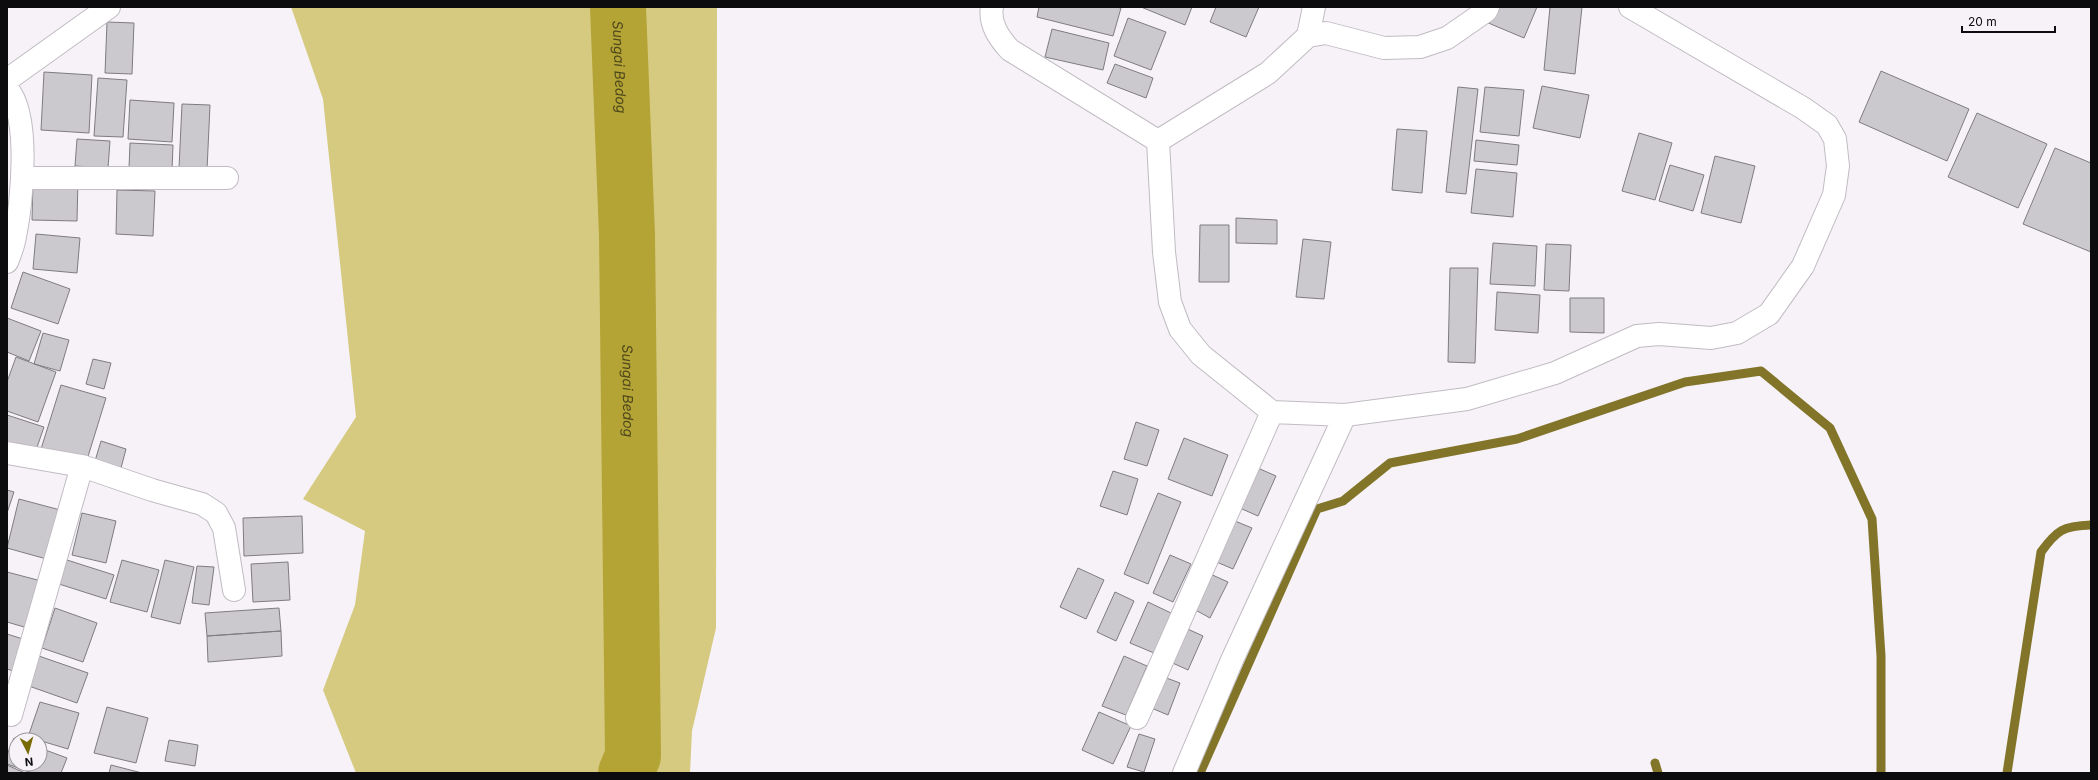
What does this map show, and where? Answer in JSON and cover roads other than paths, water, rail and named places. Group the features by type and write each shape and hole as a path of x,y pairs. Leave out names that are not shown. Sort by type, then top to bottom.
{"street":[{"path":"7,80 109,7"},
{"path":"992,7 993,25 998,37 1010,50 1158,141"},
{"path":"1308,36 1314,7"},
{"path":"1158,141 1268,73 1308,36 1326,33 1384,48 1420,47 1447,38 1486,11 1488,7"},
{"path":"1158,141 1164,252 1170,302 1180,328 1200,355 1272,412 1345,415 1467,399 1555,373 1637,336 1659,334 1711,338 1737,333 1769,314 1803,266 1834,195 1838,166 1835,139 1826,125 1803,108 1630,7"},
{"path":"7,89 15,100 22,124 22,178 15,236 7,262"},
{"path":"22,178 227,178"},
{"path":"1137,718 1272,412"},
{"path":"1184,773 1232,660 1345,415"},
{"path":"7,453 82,466 152,490 202,504 216,513 224,528 234,590"},
{"path":"11,715 82,466"}],"waterway":[{"name":"Sungai Bedog","path":"618,7 627,235 633,756 626,773"},
{"path":"1200,773 1317,509 1343,501 1390,463 1517,439 1685,382 1761,371 1830,428 1872,519 1881,656 1881,773"},
{"path":"2007,773 2041,552 2056,534 2067,528 2091,525"},
{"path":"1655,763 1658,773"}]}
